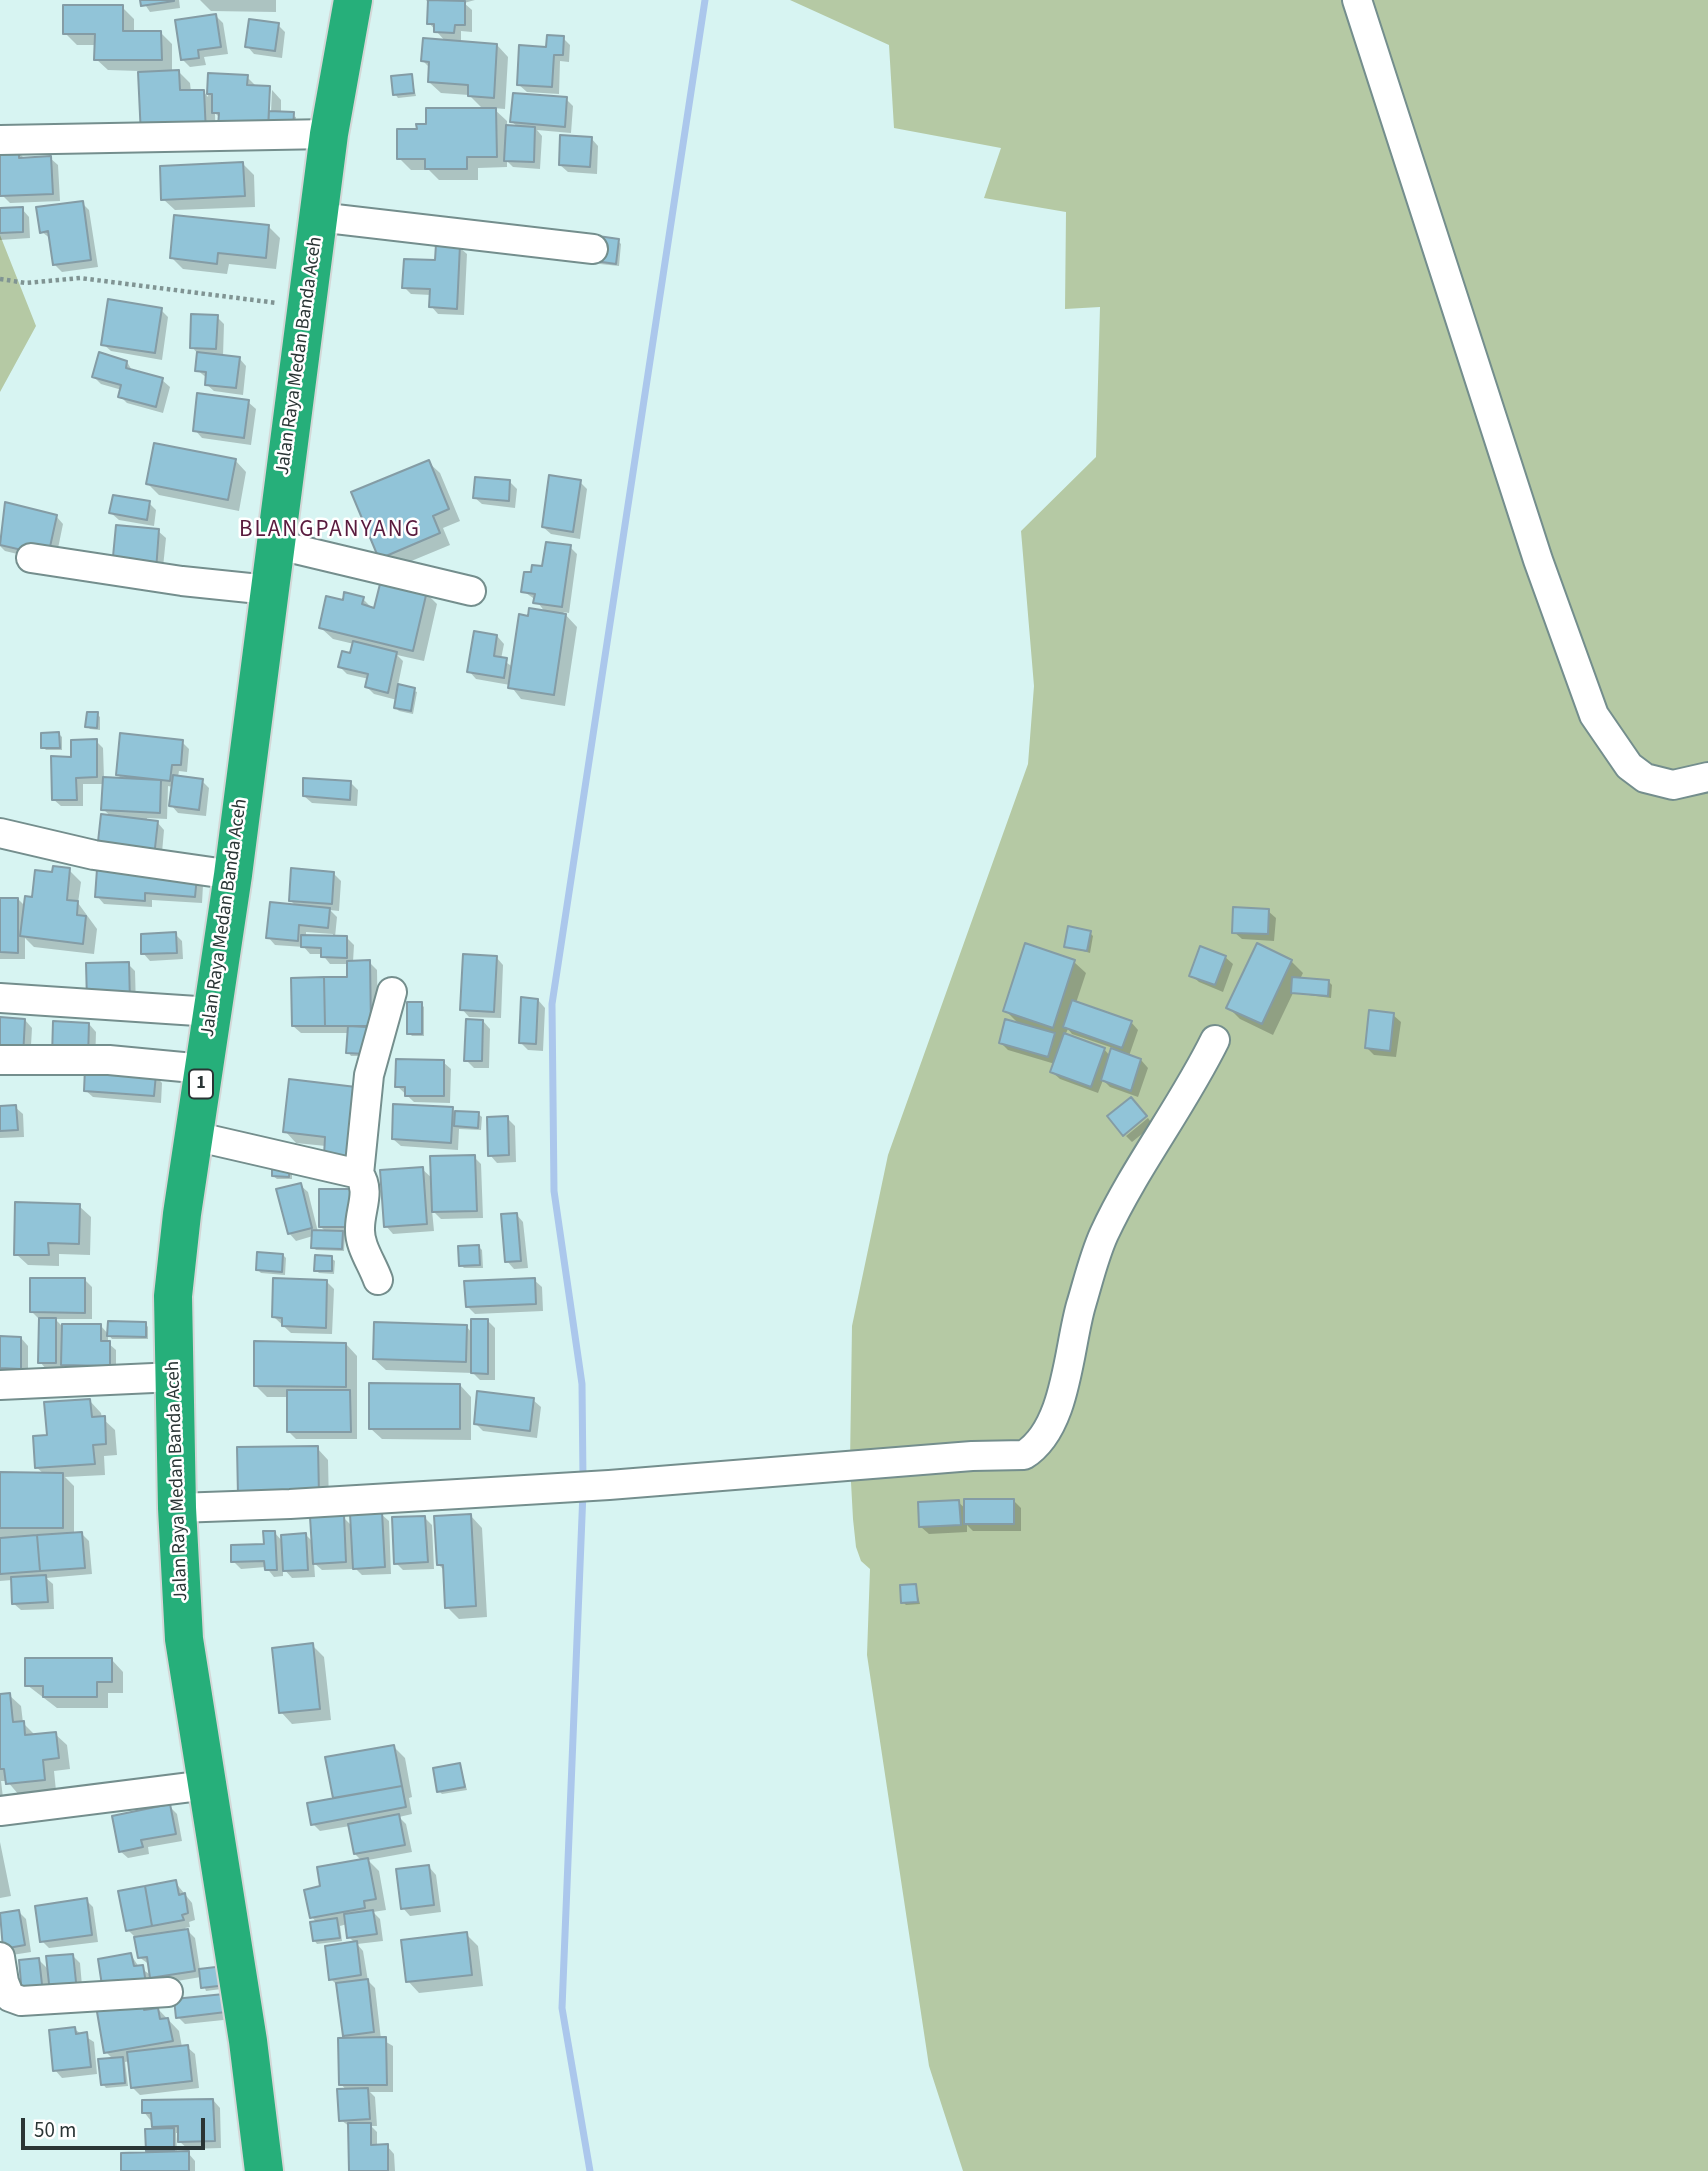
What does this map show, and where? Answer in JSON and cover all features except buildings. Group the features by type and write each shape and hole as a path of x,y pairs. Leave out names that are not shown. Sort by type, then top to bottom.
{"highway":[{"name":"Jalan Raya Medan Banda Aceh","path":"264,2171 248,2041 184,1639 177,1508 173,1296 233,875 329,134 353,0"}],"street":[{"path":"1357,0 1538,560 1594,715 1629,766 1645,778 1673,785 1708,777"},
{"path":"0,140 329,134"},
{"path":"318,217 593,249"},
{"path":"274,544 471,590"},
{"path":"31,558 182,581 268,590"},
{"path":"0,833 94,855 233,875"},
{"path":"377,1280 362,1245 360,1230 366,1186 359,1174 369,1075 393,992"},
{"path":"0,998 212,1012"},
{"path":"177,1508 533,1490 972,1456 1016,1457 1033,1449 1042,1439 1062,1396 1080,1307 1103,1235 1189,1091 1215,1040"},
{"path":"0,1060 109,1060 204,1069"},
{"path":"194,1136 359,1174"},
{"path":"0,1385 175,1377"},
{"path":"0,1811 207,1785"},
{"path":"0,1957 6,1990 10,1997 21,2001 168,1992"}],"path":[{"path":"0,279 26,283 80,278 307,307"}],"green space":[{"path":"790,0 1708,0 1708,2171 963,2171 929,2066 867,1655 870,1569 861,1561 856,1547 850,1464 852,1326 888,1155 1028,764 1034,686 1021,531 1096,457 1100,307 1065,309 1066,212 984,198 1001,148 894,128 889,45"},
{"path":"0,235 36,326 0,392"}],"waterway":[{"path":"583,1480 582,1384 554,1191 552,1004 705,0"},
{"path":"583,1492 562,2008 590,2171"}],"district":[{"name":"BLANGPANYANG","path":"330,531"}]}
